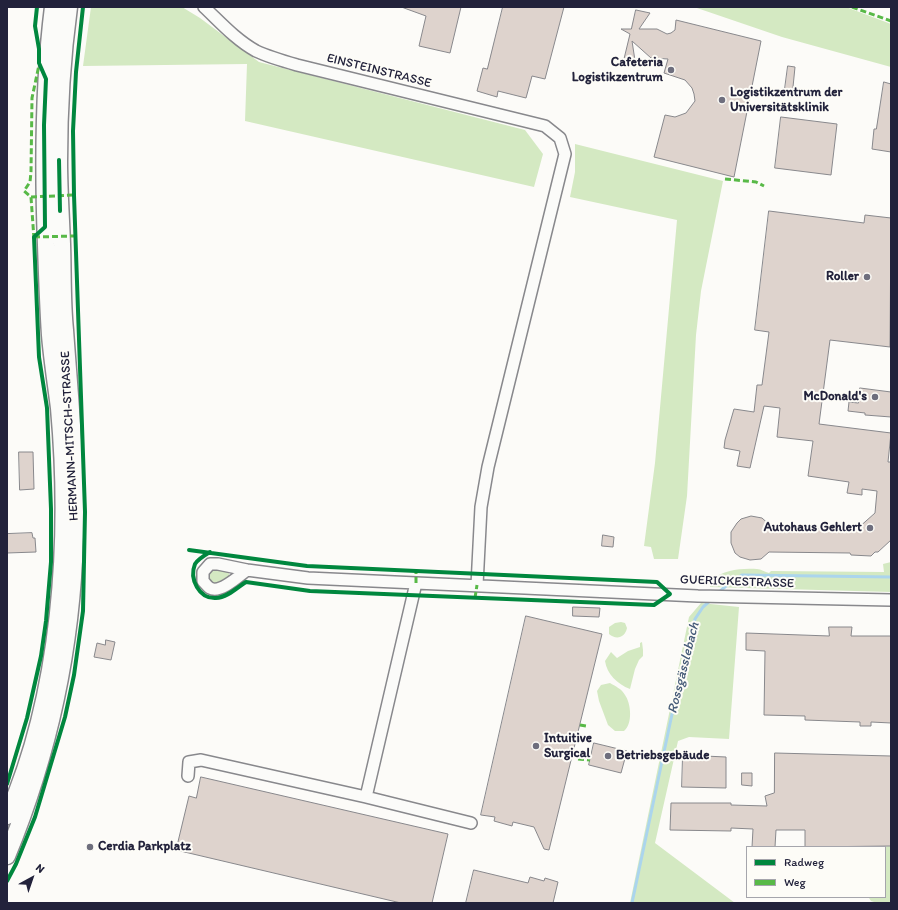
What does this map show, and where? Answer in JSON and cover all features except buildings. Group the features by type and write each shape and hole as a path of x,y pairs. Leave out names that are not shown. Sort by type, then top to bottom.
{"main road":[{"name":"HERMANN-MITSCH-STRASSE","path":"7,856 30,794 53,714 63,667 72,584 75,537 74,479 68,361 44,118 53,7"},
{"name":"HERMANN-MITSCH-STRASSE","path":"7,816 24,773 41,710 55,635 61,580 63,537 59,409 50,336 52,211 59,160 60,94 68,7"}],"street":[{"name":"EINSTEINSTRASSE","path":"204,7 232,34 256,51 276,59 545,126 560,138 565,154 488,467 481,507 477,585"},
{"name":"GUERICKESTRASSE","path":"247,570 308,578 706,596 891,600"},
{"path":"366,797 416,583"},
{"path":"188,776 188,762 200,760 366,797 471,823"}],"green space":[{"path":"91,7 182,7 200,18 259,62 525,130 543,154 534,187 245,121 247,64 83,66"},
{"path":"694,7 846,7 891,24 891,67 782,37"},
{"path":"575,144 723,181 701,291 696,335 687,496 678,559 654,559 651,547 644,546 655,463 677,220 570,197 575,172"},
{"path":"891,562 891,592 710,587 711,580 721,574 739,569 758,569 769,573 771,571 884,572 883,564"},
{"path":"216,569 228,571 229,574 229,577 219,584 211,583 209,579 210,572"},
{"path":"701,603 739,607 729,739 689,737 678,741 655,843 735,903 630,903 689,617"},
{"path":"615,623 625,623 627,628 622,636 614,637 609,634 609,627"},
{"path":"642,642 643,656 639,660 635,669 630,689 613,678 606,666 605,661 611,652 617,658 628,651 640,647 640,643"},
{"path":"610,683 624,693 629,703 630,719 627,728 624,731 615,731 608,725 599,701 597,691 601,685"},
{"path":"886,846 891,846 891,903 877,903 871,901 869,898 886,898"}],"waterway":[{"name":"Rossgässlebach","path":"718,593 742,575 891,577"},
{"name":"Rossgässlebach","path":"632,903 682,667 695,619 703,607 711,600"}],"marked path":[{"path":"852,7 891,21"},
{"path":"34,239 31,197 24,191 30,182 32,98 39,65"},
{"path":"725,179 756,182 764,186"},
{"path":"31,197 74,195"},
{"path":"34,237 75,236"},
{"path":"416,571 416,583"},
{"path":"475,598 477,585"},
{"path":"580,725 586,726"},
{"path":"578,759 590,760"}],"cycle path":[{"path":"7,784 27,718 41,656 46,621 51,562 51,509 47,408 39,357 34,237 45,227 44,125 46,79 39,63 39,49 35,26 37,7"},
{"path":"7,881 16,864 35,817 65,717 74,675 83,611 85,512 73,131 76,72 83,7"},
{"path":"59,160 60,211"},
{"path":"189,550 307,566 657,582 670,594 654,605 310,591 246,582 228,594 220,598 216,598 200,592 193,576 195,564 206,554 208,553 210,552"}],"place":[{"name":"Cafeteria Logistikzentrum","path":"671,70"},
{"name":"Logistikzentrum der Universitätsklinik","path":"722,100"},
{"name":"Roller","path":"867,277"},
{"name":"McDonald's","path":"875,397"},
{"name":"Autohaus Gehlert","path":"870,528"},
{"name":"Intuitive Surgical","path":"536,746"},
{"name":"Betriebsgebäude","path":"608,756"},
{"name":"Cerdia Parkplatz","path":"90,847"}]}
